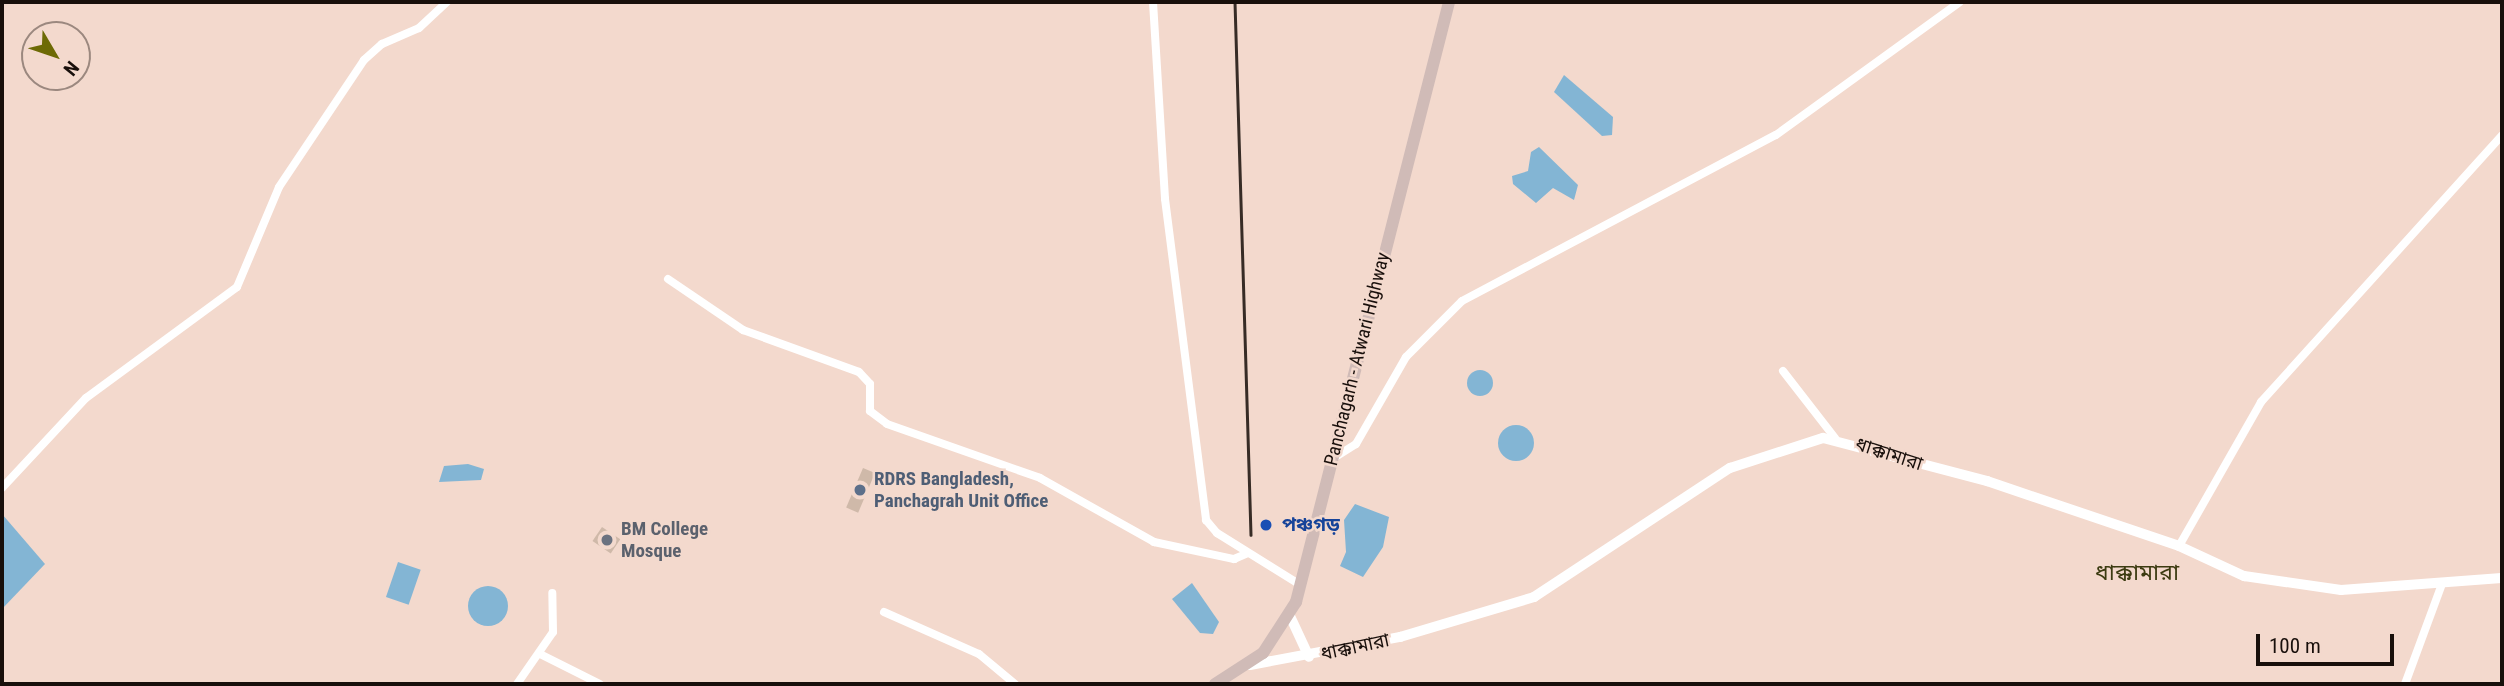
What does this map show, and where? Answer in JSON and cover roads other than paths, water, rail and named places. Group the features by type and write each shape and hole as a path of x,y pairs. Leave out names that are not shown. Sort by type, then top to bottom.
{"main road":[{"name":"Panchagarh - Atwari Highway","path":"1215,684 1250,665 1290,616 1302,586 1449,2"}],"street":[{"path":"2,488 86,397 237,287 279,187 364,60 382,44 419,28 447,2"},
{"path":"1153,2 1165,199 1204,510 1211,529 1302,586"},
{"path":"1332,459 1356,444 1406,357 1462,301 1776,135 1960,2"},
{"path":"2179,546 2261,402 2502,135"},
{"path":"668,279 743,330 865,376 870,411 887,424 1040,478 1154,542 1234,559 1248,553"},
{"path":"1783,372 1835,438"},
{"name":"ধাক্কামারা","path":"1250,665 1308,657 1471,620 1534,597 1740,463 1793,443 1835,438 2179,546 2244,576 2308,586 2442,584 2502,578"},
{"path":"2404,684 2442,584"},
{"path":"517,684 540,654 556,623 552,593"},
{"path":"884,612 986,658 1015,684"},
{"name":"ধাক্কামারা","path":"1290,616 1308,657"},
{"path":"540,654 600,684"}],"water":[{"path":"1564,75 1613,117 1612,135 1602,136 1554,92"},
{"path":"1539,147 1578,185 1574,200 1553,188 1536,203 1513,184 1512,176 1528,171 1531,152"},
{"path":"1480,370 1489,374 1493,383 1489,392 1480,396 1471,392 1467,383 1471,374"},
{"path":"1516,425 1529,430 1534,443 1529,456 1516,461 1503,456 1498,443 1503,430"},
{"path":"468,464 484,469 481,480 439,482 444,466"},
{"path":"1355,504 1389,517 1383,547 1363,577 1340,566 1346,552 1344,520"},
{"path":"2,514 45,564 2,609"},
{"path":"398,562 421,570 409,605 386,597"},
{"path":"1192,583 1219,622 1213,634 1200,633 1172,599"},
{"path":"488,586 496,587 502,592 507,598 507,614 502,620 496,625 488,626 480,625 474,620 469,614 468,606 469,598 474,592 480,587"}],"railway":[{"path":"1235,2 1251,535"}],"place":[{"name":"RDRS Bangladesh, Panchagrah Unit Office","path":"860,490"},
{"name":"পঞ্চগড়","path":"1266,525"},
{"name":"BM College Mosque","path":"607,540"}],"district":[{"name":"ধাক্কামারা","path":"2137,573"}]}
